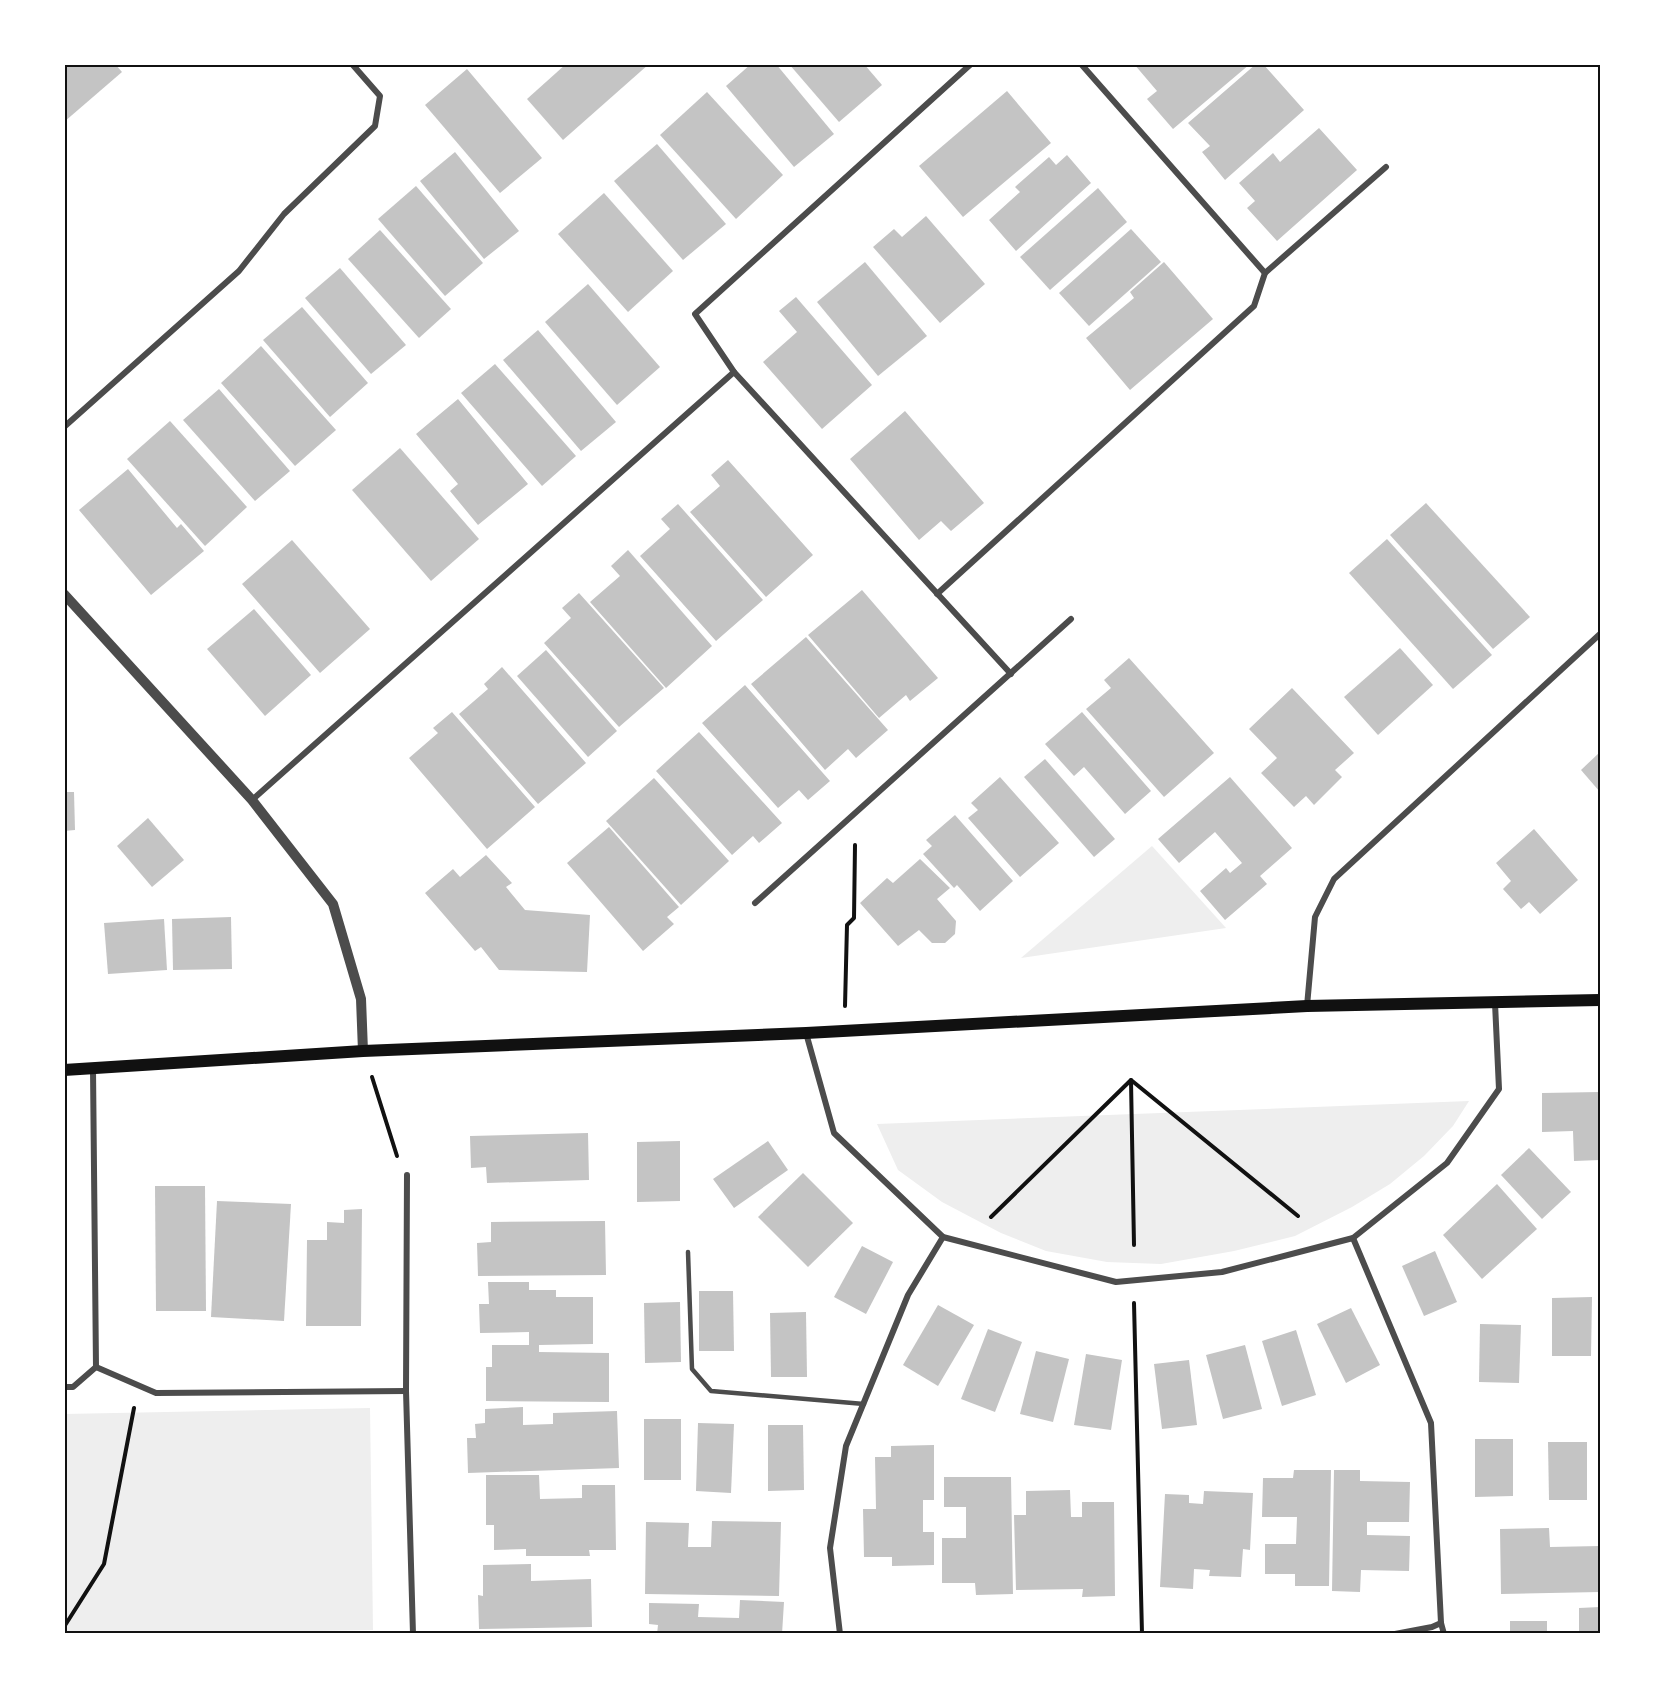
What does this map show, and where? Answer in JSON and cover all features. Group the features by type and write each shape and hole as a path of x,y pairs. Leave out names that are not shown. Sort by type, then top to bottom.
{"main road":[{"path":"64,1070 363,1051 806,1033 1307,1006 1600,1000"}],"street":[{"path":"64,428 240,271 284,214 375,126 380,96 352,64"},
{"path":"971,64 695,314 734,372 1011,674"},
{"path":"1081,64 1265,273"},
{"path":"938,594 1254,306 1265,273 1386,167"},
{"path":"252,800 734,372"},
{"path":"64,594 252,800 333,904 361,999 363,1051"},
{"path":"755,903 1071,619"},
{"path":"1307,1006 1315,917 1334,879 1600,634"},
{"path":"806,1033 834,1133 944,1237 1116,1282 1222,1272 1353,1238 1447,1163 1499,1089 1495,1003"},
{"path":"64,1387 73,1387 96,1367 93,1069"},
{"path":"407,1175 406,1391 412,1634"},
{"path":"840,1634 830,1548 846,1446 908,1295 944,1237"},
{"path":"1353,1238 1431,1423 1441,1623 1444,1634"},
{"path":"96,1367 156,1393 406,1391"},
{"path":"1395,1634 1441,1623"}],"lane":[{"path":"688,1252 692,1369 711,1391 864,1404"}],"path":[{"path":"844,1030 847,925 854,918 856,813"},
{"path":"363,1051 396,1155 407,1175"},
{"path":"1131,1080 1298,1216"},
{"path":"991,1217 1131,1080"},
{"path":"1131,1080 1134,1245"},
{"path":"1134,1294 1142,1634"},
{"path":"64,1627 104,1564 136,1398"}],"shaded area":[{"path":"1152,846 1226,928 1021,958"},
{"path":"1469,1101 1453,1126 1424,1156 1390,1184 1352,1207 1295,1236 1234,1251 1161,1264 1107,1262 1046,1251 1001,1233 942,1202 898,1170 877,1124"},
{"path":"370,1408 373,1630 65,1633 64,1414"}],"building":[{"path":"64,64 115,64 122,72 64,122"},
{"path":"566,64 649,64 563,140 527,99"},
{"path":"751,64 776,64 834,134 794,167 726,86"},
{"path":"789,64 864,64 882,85 839,122"},
{"path":"1134,64 1250,64 1173,129 1147,99 1157,91"},
{"path":"1256,64 1263,64 1304,110 1225,180 1202,152 1210,146 1188,123"},
{"path":"467,69 542,158 500,193 425,105"},
{"path":"1007,91 1051,143 963,217 919,166"},
{"path":"707,92 783,175 736,219 660,135"},
{"path":"1319,128 1357,170 1277,241 1247,208 1255,201 1239,183 1273,153 1280,162"},
{"path":"657,144 726,224 683,260 614,181"},
{"path":"455,152 519,231 484,259 420,181"},
{"path":"1067,155 1091,183 1016,251 989,220 1020,192 1015,187 1049,157 1056,165"},
{"path":"416,186 483,263 445,296 378,219"},
{"path":"1098,188 1127,222 1050,290 1020,257"},
{"path":"604,193 673,271 628,312 558,234"},
{"path":"926,216 985,284 940,323 873,247 894,229 902,237"},
{"path":"1131,229 1161,262 1089,326 1059,293"},
{"path":"380,230 451,309 419,338 348,259"},
{"path":"865,262 927,336 878,376 817,302"},
{"path":"1164,262 1213,319 1130,390 1086,338 1134,298 1130,292"},
{"path":"340,268 406,345 371,374 305,298"},
{"path":"588,284 660,367 617,405 545,322"},
{"path":"796,297 872,385 822,429 763,362 797,332 779,311"},
{"path":"302,307 368,383 330,417 263,340"},
{"path":"538,330 616,422 581,451 503,360"},
{"path":"261,346 336,430 295,466 221,383"},
{"path":"495,364 576,456 542,486 461,393"},
{"path":"219,389 290,471 255,501 183,420"},
{"path":"458,399 528,484 478,525 450,491 458,484 416,434"},
{"path":"905,411 984,503 951,531 941,521 919,540 850,459"},
{"path":"170,421 247,507 205,546 127,459"},
{"path":"400,448 479,539 431,581 352,490"},
{"path":"728,460 813,555 766,597 690,512 720,486 711,475"},
{"path":"128,469 177,528 181,524 204,551 151,595 79,510"},
{"path":"1426,503 1530,617 1493,649 1390,535"},
{"path":"678,504 763,600 716,641 640,556 670,529 661,519"},
{"path":"1387,539 1492,655 1453,689 1349,573"},
{"path":"292,540 370,629 320,673 242,584"},
{"path":"628,550 712,646 666,688 590,602 620,576 611,566"},
{"path":"862,590 938,678 910,701 906,695 879,718 808,635"},
{"path":"579,593 664,688 619,727 544,643 571,618 562,608"},
{"path":"254,609 311,675 265,716 207,649"},
{"path":"806,637 888,730 856,758 848,749 825,770 751,684"},
{"path":"1400,648 1433,685 1378,735 1344,697"},
{"path":"546,650 617,731 588,757 517,676"},
{"path":"1129,658 1214,753 1164,797 1086,709 1111,688 1104,680"},
{"path":"502,667 586,763 538,804 459,714 488,689 484,684"},
{"path":"745,685 830,781 808,800 799,790 778,808 702,723"},
{"path":"1292,688 1354,753 1335,770 1342,777 1314,805 1306,796 1294,807 1261,773 1277,758 1249,729"},
{"path":"452,712 535,807 487,849 409,758 438,733 433,728"},
{"path":"1082,712 1151,791 1125,814 1084,767 1074,776 1045,744"},
{"path":"699,732 782,823 759,843 753,836 732,855 656,771"},
{"path":"1600,752 1600,792 1581,770"},
{"path":"1045,759 1115,839 1094,857 1024,777"},
{"path":"1000,777 1059,843 1020,877 968,818 978,810 971,803"},
{"path":"1230,777 1292,848 1260,876 1267,884 1225,920 1200,891 1226,868 1230,873 1242,863 1215,832 1179,863 1158,839"},
{"path":"654,778 729,861 681,905 606,821"},
{"path":"64,792 74,792 75,830 64,831"},
{"path":"955,815 1013,881 980,911 957,885 954,888 923,854 932,846 926,840"},
{"path":"148,818 184,860 152,887 117,846"},
{"path":"609,827 679,907 667,917 674,924 643,951 567,863"},
{"path":"1534,829 1578,880 1540,914 1529,902 1521,909 1503,889 1511,881 1496,863"},
{"path":"486,855 512,883 506,887 525,910 590,915 587,972 499,970 481,947 475,951 425,893 453,869 460,877"},
{"path":"920,859 950,888 937,899 956,921 955,934 945,943 932,943 919,930 898,946 860,903 887,878 893,883"},
{"path":"231,917 232,969 173,970 172,919"},
{"path":"164,919 167,970 108,974 104,923"},
{"path":"1600,1092 1600,1160 1574,1161 1573,1131 1542,1132 1542,1093"},
{"path":"588,1133 589,1180 487,1183 486,1167 471,1168 470,1136"},
{"path":"680,1141 680,1201 637,1202 637,1142"},
{"path":"768,1141 788,1170 734,1208 713,1179"},
{"path":"1529,1148 1571,1192 1542,1219 1501,1175"},
{"path":"803,1173 853,1223 808,1267 758,1217"},
{"path":"1497,1184 1537,1229 1482,1279 1443,1235"},
{"path":"155,1186 205,1186 206,1311 156,1311"},
{"path":"217,1201 291,1204 284,1321 211,1317"},
{"path":"362,1209 361,1326 306,1326 307,1240 327,1240 327,1222 344,1223 344,1210"},
{"path":"605,1221 606,1275 478,1276 477,1243 491,1242 491,1222"},
{"path":"862,1246 893,1262 866,1314 834,1297"},
{"path":"1435,1251 1457,1302 1424,1316 1402,1266"},
{"path":"488,1282 529,1282 529,1290 556,1290 556,1297 593,1297 593,1344 539,1345 539,1352 609,1353 609,1402 486,1401 486,1367 492,1367 492,1345 529,1345 529,1332 480,1333 479,1304 489,1304"},
{"path":"699,1291 733,1291 734,1351 699,1351"},
{"path":"1592,1297 1591,1356 1552,1356 1552,1298"},
{"path":"680,1302 681,1362 645,1363 644,1303"},
{"path":"938,1305 974,1325 938,1386 903,1365"},
{"path":"1351,1308 1380,1365 1346,1383 1317,1324"},
{"path":"806,1312 807,1377 771,1377 770,1313"},
{"path":"1480,1324 1521,1325 1519,1383 1479,1382"},
{"path":"988,1329 1022,1342 995,1412 961,1399"},
{"path":"1296,1330 1316,1395 1282,1406 1262,1341"},
{"path":"1245,1345 1262,1409 1223,1419 1206,1355"},
{"path":"1036,1351 1069,1359 1053,1422 1020,1414"},
{"path":"1086,1354 1122,1360 1111,1430 1074,1425"},
{"path":"1189,1360 1197,1425 1162,1429 1154,1364"},
{"path":"523,1407 523,1425 553,1424 553,1413 617,1411 619,1468 468,1473 467,1438 476,1438 475,1424 485,1423 485,1409"},
{"path":"644,1419 681,1419 681,1480 644,1480"},
{"path":"698,1423 734,1424 731,1493 696,1491"},
{"path":"768,1425 803,1425 804,1490 768,1491"},
{"path":"1475,1439 1513,1439 1513,1496 1475,1497"},
{"path":"1548,1442 1587,1442 1587,1500 1549,1500"},
{"path":"934,1445 934,1500 923,1500 923,1532 934,1532 934,1565 892,1566 892,1557 864,1557 863,1509 876,1509 875,1457 891,1457 891,1446"},
{"path":"1294,1470 1331,1470 1329,1586 1295,1586 1295,1574 1265,1574 1265,1544 1296,1544 1297,1517 1262,1517 1263,1478 1293,1478"},
{"path":"1334,1470 1360,1470 1360,1481 1410,1482 1409,1522 1367,1522 1367,1535 1410,1536 1409,1571 1361,1570 1360,1592 1332,1591"},
{"path":"486,1475 539,1475 540,1499 582,1498 582,1485 615,1485 616,1550 589,1550 590,1556 526,1556 526,1549 494,1550 494,1525 486,1525"},
{"path":"944,1477 1011,1477 1013,1594 976,1595 975,1583 942,1583 942,1538 966,1538 966,1507 944,1507"},
{"path":"1070,1490 1071,1517 1082,1517 1082,1502 1114,1502 1115,1596 1082,1597 1083,1589 1016,1590 1014,1515 1026,1515 1026,1491"},
{"path":"1204,1491 1253,1493 1250,1550 1243,1549 1241,1577 1209,1576 1210,1570 1194,1569 1193,1589 1160,1587 1165,1494 1189,1495 1189,1503 1203,1504"},
{"path":"712,1521 781,1522 779,1596 645,1594 646,1522 689,1523 688,1547 711,1547"},
{"path":"1549,1528 1550,1547 1600,1546 1600,1592 1501,1594 1500,1529"},
{"path":"531,1564 531,1581 591,1579 592,1627 479,1629 478,1595 483,1596 483,1565"},
{"path":"740,1600 784,1602 782,1634 657,1634 658,1625 649,1624 649,1603 699,1604 698,1617 739,1618"},
{"path":"1600,1607 1600,1634 1579,1634 1579,1608"},
{"path":"1510,1621 1547,1621 1547,1634 1510,1634"}]}
